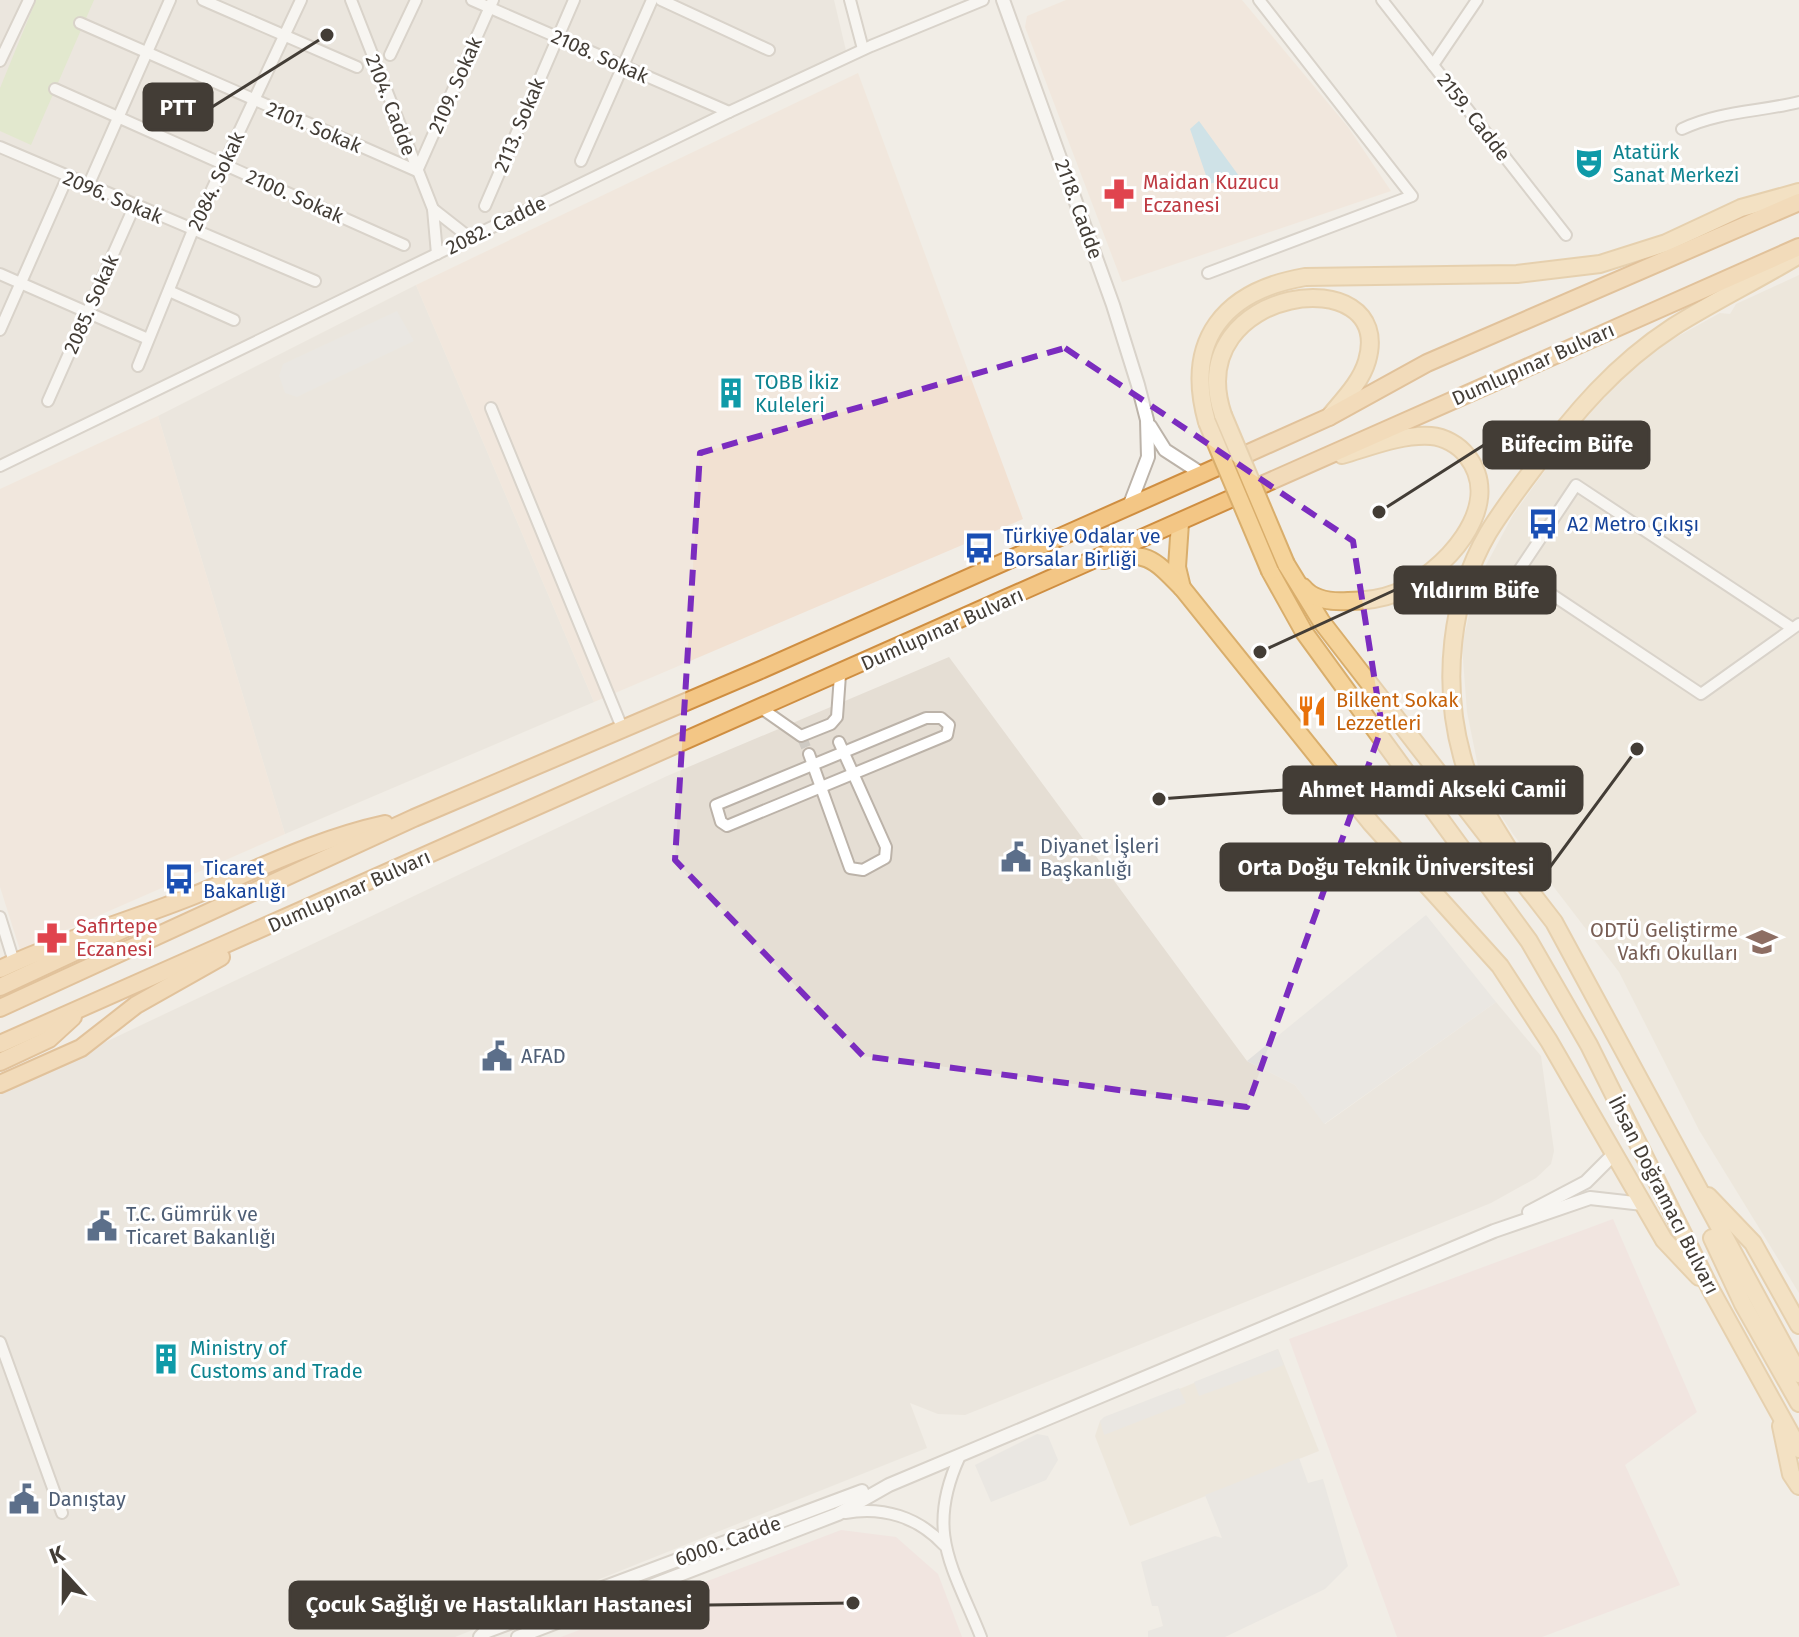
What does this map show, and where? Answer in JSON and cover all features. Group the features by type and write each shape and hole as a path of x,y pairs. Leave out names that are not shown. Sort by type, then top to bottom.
{"highway":[{"name":"Dumlupınar Bulvarı","path":"0,1008 414,818 623,730 1329,417 1427,363 1799,202"},
{"name":"Dumlupınar Bulvarı","path":"0,1044 840,675 1799,247"},
{"name":"Dumlupınar Bulvarı","path":"7,966 111,923 187,898 308,847 414,818"},
{"path":"0,987 187,898"},
{"path":"0,1084 81,1048 136,1005 271,927"},
{"name":"Dumlupınar Bulvarı","path":"0,1062 49,1039 83,1007"}],"main road":[{"path":"1306,466 1399,439 1435,436 1465,452 1477,474 1480,497 1465,535 1450,554 1434,571 1397,593 1353,601 1322,599 1307,592 1278,567 1215,419 1198,389 1200,361 1211,333 1240,301 1277,282 1305,277 1517,274 1600,264 1666,243 1741,208 1799,192"},
{"path":"1554,922 1494,827 1461,755 1452,693 1453,636 1468,580 1488,534 1500,516 1563,427 1606,380 1672,327 1799,255"},
{"path":"1215,419 1217,375 1225,348 1248,317 1275,302 1297,298 1340,300 1359,312 1369,331 1363,369 1329,417"},
{"path":"1180,523 1177,567 1183,589"},
{"path":"1074,569 1130,553 1158,563 1183,589 1371,823 1500,966 1549,1041 1664,1240 1711,1290"},
{"name":"İhsan Doğramacı Bulvarı","path":"1278,567 1554,922 1799,1374"},
{"name":"İhsan Doğramacı Bulvarı","path":"1278,567 1304,632 1529,941 1589,1045 1711,1290 1799,1449"},
{"name":"İhsan Doğramacı Bulvarı","path":"1630,1059 1743,1304 1799,1403"},
{"path":"1693,1179 1753,1243 1799,1325"},
{"path":"1777,1409 1791,1474 1799,1486"}],"street":[{"path":"0,61 29,0"},
{"path":"88,186 170,0"},
{"path":"203,0 357,67"},
{"name":"2084. Sokak","path":"138,366 193,230 301,0"},
{"name":"2104. Cadde","path":"351,0 433,209 437,254"},
{"path":"390,55 416,0"},
{"name":"2108. Sokak","path":"472,0 491,4 729,112"},
{"name":"2113. Sokak","path":"485,206 574,0"},
{"path":"581,161 652,0"},
{"path":"661,0 769,50"},
{"path":"850,0 863,49"},
{"name":"2082. Cadde","path":"0,464 729,112 863,49 983,0"},
{"name":"2118. Cadde","path":"1003,0 1113,305 1147,420"},
{"path":"1208,273 1412,196 1259,0"},
{"name":"2159. Cadde","path":"1382,0 1566,235"},
{"path":"1433,65 1477,0"},
{"name":"2109. Sokak","path":"417,171 491,4"},
{"name":"2101. Sokak","path":"80,23 417,171"},
{"name":"2100. Sokak","path":"55,89 117,120 404,245"},
{"path":"1682,129 1726,113 1767,110 1799,102"},
{"name":"2096. Sokak","path":"0,147 134,207 315,281"},
{"path":"0,330 67,178"},
{"name":"2085. Sokak","path":"48,401 134,207"},
{"name":"2104. Cadde","path":"433,209 470,238"},
{"path":"0,274 148,339"},
{"path":"169,291 234,320"},
{"path":"491,408 623,730"},
{"path":"1147,420 1165,450 1202,474"},
{"path":"1130,504 1145,472 1147,420"},
{"path":"1576,485 1795,626 1701,694 1518,572 1576,485"},
{"path":"761,708 802,737 832,725 837,717 840,675"},
{"path":"926,718 941,718 949,725 947,735 727,826 721,822 716,805 811,760 926,718"},
{"path":"811,760 850,868 863,870 885,858 886,847 842,747"},
{"path":"0,917 7,966"},
{"path":"1494,1231 1586,1182 1615,1153"},
{"path":"1494,1231 1590,1198 1643,1204"},
{"name":"6000. Cadde","path":"518,1637 838,1514 889,1485 1494,1231"},
{"path":"0,1342 62,1513"},
{"path":"959,1458 942,1509 944,1545 981,1637"},
{"name":"6000. Cadde","path":"480,1637 485,1632 868,1489 889,1485"},
{"path":"838,1514 868,1509 907,1518 928,1529 944,1545"}],"highlighted area":[{"path":"1065,348 1353,541 1382,727 1247,1107 863,1056 675,860 700,453"}],"shaded area":[{"path":"0,0 834,0 847,55 0,462"},
{"path":"1066,0 1242,0 1348,127 1391,191 1122,282 1025,27 1027,16"},
{"name":"Türkiye Odalar ve Borsalar Birliği","path":"858,73 1023,519 594,702 416,285"},
{"path":"1799,275 1799,1293 1699,1130 1619,972 1513,834 1482,786 1467,712 1462,646 1471,606 1486,565 1513,515 1579,423 1621,379 1664,344 1720,313 1730,314 1736,304"},
{"path":"416,285 594,702 285,834 158,416"},
{"path":"397,311 414,341 297,397 285,393 279,376 283,364"},
{"path":"158,416 285,834 20,950 0,887 0,489"},
{"path":"949,657 1247,1061 1295,1085 1325,1124 1496,1002 1541,1056 1554,1151 1551,1164 1536,1178 1491,1203 965,1415 938,1414 910,1403 927,1448 455,1637 0,1637 0,1092 667,776"},
{"path":"1426,915 1496,1002 1324,1124 1295,1085 1247,1061"},
{"path":"1613,1219 1697,1412 1625,1465 1680,1585 1542,1637 1397,1637 1289,1339"},
{"path":"1278,1349 1319,1451 1130,1526 1095,1436 1100,1421"},
{"path":"1278,1349 1284,1365 1199,1396 1194,1382"},
{"path":"1179,1388 1186,1403 1104,1435 1100,1421 1104,1417"},
{"path":"1037,1434 1048,1436 1058,1460 1046,1480 991,1502 975,1465"},
{"path":"1299,1458 1308,1483 1323,1479 1348,1566 1325,1589 1225,1637 1148,1637 1148,1631 1163,1626 1158,1606 1152,1606 1141,1562 1215,1536 1222,1538 1205,1495"},
{"path":"841,1530 896,1537 938,1574 962,1637 561,1637"}],"green space":[{"path":"36,0 94,0 31,145 0,131 0,88"}],"water":[{"path":"1199,121 1239,176 1209,184 1190,129"}],"tunnel":[{"path":"802,738 809,754"}],"place":[{"name":"PTT","path":"327,35"},
{"name":"Atatürk Sanat Merkezi","path":"1589,163"},
{"name":"Maidan Kuzucu Eczanesi","path":"1119,194"},
{"name":"TOBB İkiz Kuleleri","path":"731,393"},
{"name":"Büfecim Büfe","path":"1379,512"},
{"name":"A2 Metro Çıkışı","path":"1543,524"},
{"name":"Türkiye Odalar ve Borsalar Birliği","path":"979,548"},
{"name":"Yıldırım Büfe","path":"1260,652"},
{"name":"Bilkent Sokak Lezzetleri","path":"1312,711"},
{"name":"Orta Doğu Teknik Üniversitesi","path":"1637,749"},
{"name":"Ahmet Hamdi Akseki Camii","path":"1159,799"},
{"name":"Diyanet İşleri Başkanlığı","path":"1016,857"},
{"name":"Ticaret Bakanlığı","path":"179,879"},
{"name":"Safirtepe Eczanesi","path":"52,938"},
{"name":"ODTÜ Geliştirme Vakfı Okulları","path":"1762,942"},
{"name":"AFAD","path":"497,1056"},
{"name":"T.C. Gümrük ve Ticaret Bakanlığı","path":"102,1226"},
{"name":"Ministry of Customs and Trade","path":"166,1359"},
{"name":"Danıştay","path":"24,1499"},
{"name":"Çocuk Sağlığı ve Hastalıkları Hastanesi","path":"853,1603"}]}
